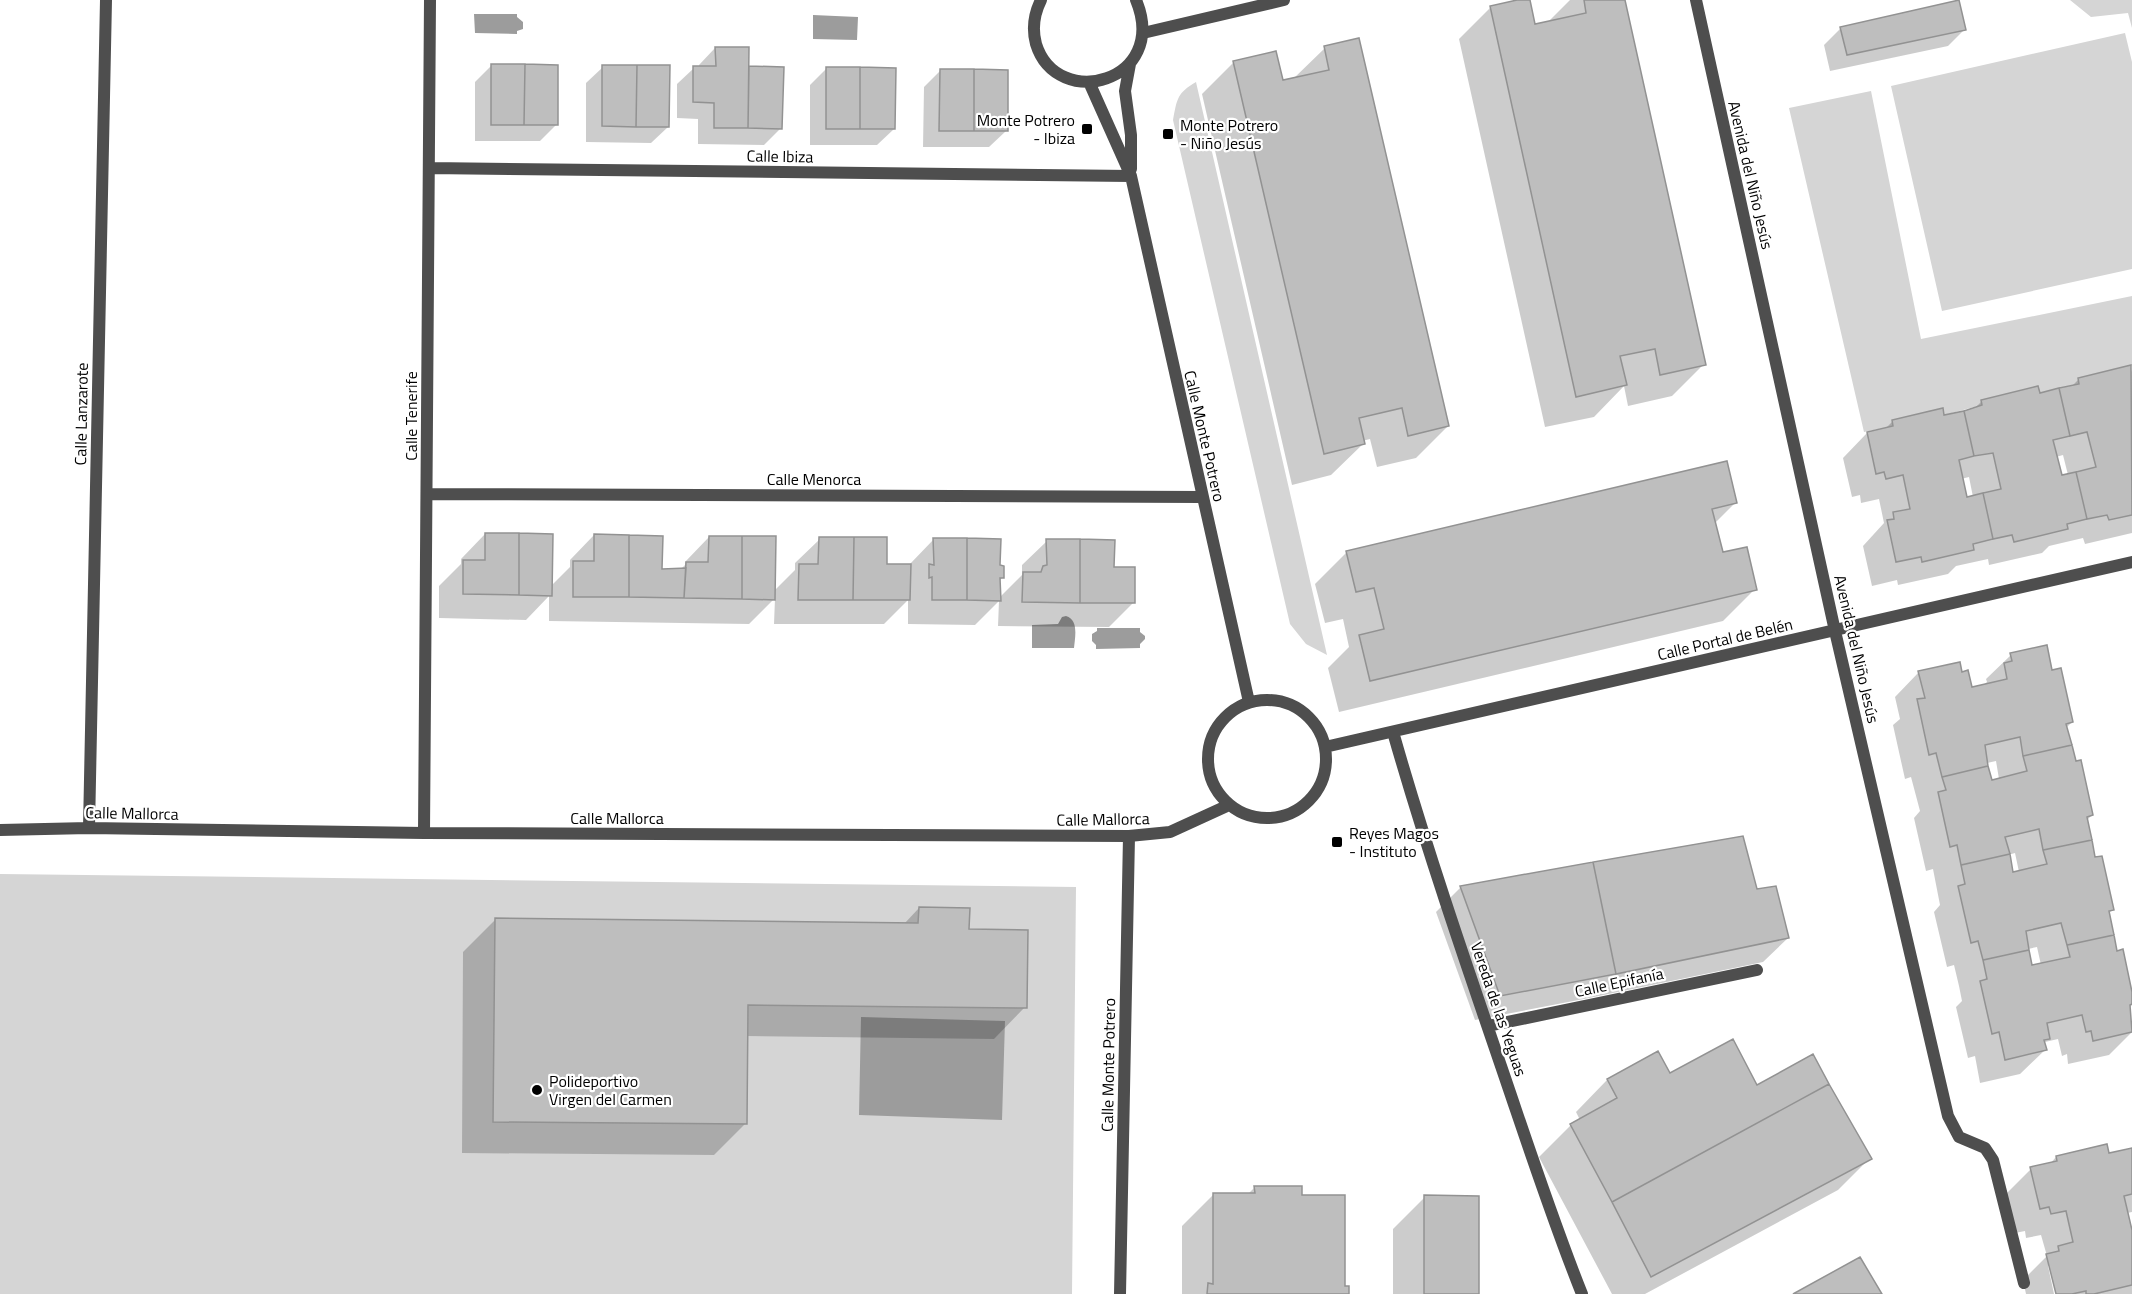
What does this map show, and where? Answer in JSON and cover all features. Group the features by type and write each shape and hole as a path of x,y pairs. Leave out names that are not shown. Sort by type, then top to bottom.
{"street":[{"name":"Calle Lanzarote","path":"89,828 106,0"},
{"name":"Calle Tenerife","path":"424,833 430,0"},
{"path":"1041,0 1036,9 1034,35 1043,59 1052,69 1076,81 1089,82 1111,77 1130,64"},
{"path":"1136,0 1142,15 1143,33 1284,0"},
{"name":"Avenida del Niño Jesús","path":"1696,0 1835,631 1948,1116 1959,1137 1985,1148 1993,1161 2024,1283"},
{"name":"Calle Monte Potrero","path":"1131,176 1131,135 1125,91 1130,64 1139,50 1143,33"},
{"name":"Calle Monte Potrero","path":"1089,82 1131,176 1249,702"},
{"name":"Calle Ibiza","path":"429,168 1131,176"},
{"name":"Calle Menorca","path":"427,494 1202,496"},
{"name":"Calle Portal de Belén","path":"1325,747 2132,562"},
{"path":"1269,700 1284,703 1299,710 1309,718 1319,732 1325,747 1326,763 1323,776 1313,797 1300,808 1285,816 1272,819 1257,818 1241,813 1228,805 1212,783 1207,761 1213,733 1222,720 1234,709 1249,702 1269,700"},
{"name":"Vereda de las Yeguas","path":"1393,732 1415,807 1488,1026 1582,1294"},
{"name":"Calle Mallorca","path":"0,830 89,828 424,833 1130,837 1170,832 1228,805"},
{"name":"Calle Monte Potrero","path":"1120,1294 1130,837"},
{"name":"Calle Epifanía","path":"1488,1026 1757,970"}],"shaded area":[{"path":"2070,0 2132,0 2132,28 2128,13 2091,17"},
{"path":"474,14 517,14 523,22 523,29 517,31 517,34 475,33"},
{"path":"813,15 858,17 857,40 813,39"},
{"path":"2125,33 2132,62 2132,269 1942,311 1891,86"},
{"path":"1196,82 1327,655 1306,644 1290,624 1173,120 1181,93"},
{"path":"1871,91 1921,339 2132,296 2132,367 2131,365 2078,378 2079,384 2040,393 2038,386 1982,400 1982,405 1944,415 1943,409 1892,420 1893,426 1864,432 1789,108"},
{"path":"1066,616 1075,625 1074,648 1032,648 1032,625 1058,624 1062,617"},
{"path":"1097,628 1140,628 1145,639 1140,644 1140,648 1096,649 1092,641 1092,634 1097,631"},
{"name":"Polideportivo Virgen del Carmen","path":"0,874 1076,887 1072,1294 0,1294"},
{"path":"861,1017 1005,1021 1002,1120 859,1115"}],"building":[{"path":"1517,0 1530,0 1535,24 1586,13 1584,0 1625,0 1706,365 1660,375 1655,349 1620,356 1627,385 1576,397 1490,6"},
{"path":"1959,0 1966,30 1847,55 1840,27"},
{"path":"1359,38 1449,426 1408,436 1402,408 1359,418 1365,444 1324,454 1233,61 1276,51 1283,80 1329,70 1324,46"},
{"path":"715,47 749,47 748,128 714,128 714,103 693,102 693,66 716,66"},
{"path":"491,64 525,64 524,125 491,125"},
{"path":"525,64 558,65 558,125 524,125"},
{"path":"602,65 637,65 636,127 602,126"},
{"path":"637,65 670,65 669,127 636,127"},
{"path":"749,66 784,67 782,129 748,128"},
{"path":"826,67 860,67 860,129 826,129"},
{"path":"860,67 896,68 895,129 860,129"},
{"path":"940,69 974,69 974,131 939,131"},
{"path":"974,69 1008,70 1008,131 974,131"},
{"path":"2131,365 2132,515 2109,520 2107,515 2087,519 2076,472 2096,467 2087,432 2070,436 2059,388 2079,384 2078,378"},
{"path":"2038,386 2040,393 2059,388 2070,436 2053,440 2062,475 2076,472 2087,519 2067,524 2068,529 2014,542 2012,535 1993,539 1983,493 2001,489 1993,453 1974,456 1964,411 1982,405 1981,400"},
{"path":"1943,408 1944,415 1964,411 1974,456 1959,460 1967,497 1983,493 1993,539 1973,544 1974,550 1922,562 1921,557 1896,562 1887,520 1894,519 1893,512 1910,509 1903,475 1886,479 1884,472 1876,474 1867,432 1893,426 1892,420"},
{"path":"1727,461 1737,503 1712,509 1723,552 1747,547 1757,590 1370,681 1359,635 1384,629 1374,588 1356,592 1346,551"},
{"path":"485,533 519,533 519,595 463,594 463,560 485,560"},
{"path":"519,533 553,534 552,596 519,595"},
{"path":"594,534 629,535 629,597 573,597 573,561 594,561"},
{"path":"629,535 663,536 662,569 686,568 684,598 629,597"},
{"path":"709,536 742,536 742,599 684,598 686,562 708,562"},
{"path":"742,536 776,536 775,600 742,599"},
{"path":"819,537 854,537 853,600 798,600 799,564 818,564"},
{"path":"854,537 887,537 887,564 911,564 910,600 853,600"},
{"path":"933,538 967,538 967,600 932,600 932,577 929,578 929,564 934,565"},
{"path":"967,538 1001,539 1000,565 1004,566 1004,578 1000,578 1001,601 967,600"},
{"path":"1046,539 1080,539 1080,603 1022,602 1023,572 1041,572 1043,566 1047,565"},
{"path":"1080,539 1115,540 1114,567 1135,567 1135,603 1080,603"},
{"path":"2047,645 2052,670 2061,668 2073,722 2066,724 2072,745 2023,756 2020,737 1985,745 1988,766 1942,777 1936,753 1929,755 1917,699 1925,698 1918,671 1960,662 1962,672 1968,670 1972,687 2007,679 2004,663 2012,661 2010,653"},
{"path":"2072,745 2076,761 2081,760 2093,815 2087,817 2092,840 2043,850 2039,829 2005,837 2010,854 1961,865 1957,845 1950,847 1938,792 1946,790 1942,777 1988,766 1992,780 2027,771 2023,756"},
{"path":"1743,836 1757,889 1776,886 1789,938 1616,974 1593,862"},
{"path":"2092,840 2095,857 2102,856 2114,910 2109,911 2114,935 2067,945 2061,923 2026,931 2029,950 1983,960 1978,941 1971,943 1958,886 1965,884 1961,865 2010,854 2013,872 2047,864 2043,850"},
{"path":"1593,862 1616,974 1500,996 1460,886"},
{"path":"919,907 970,908 969,929 1028,930 1027,1008 748,1005 747,1124 493,1122 495,918 918,923"},
{"path":"2114,935 2117,951 2123,949 2132,992 2132,1004 2130,1005 2132,1032 2093,1041 2091,1031 2086,1032 2082,1015 2047,1023 2050,1039 2044,1040 2047,1050 2005,1060 1999,1032 1992,1034 1980,981 1987,979 1983,960 2029,950 2032,965 2070,957 2067,945"},
{"path":"1733,1039 1757,1085 1813,1054 1829,1084 1612,1202 1570,1124 1617,1098 1607,1079 1658,1051 1670,1073"},
{"path":"1829,1084 1872,1159 1651,1277 1612,1202"},
{"path":"2107,1144 2109,1153 2132,1148 2132,1194 2124,1196 2132,1230 2132,1285 2094,1294 2086,1294 2086,1291 2056,1294 2046,1254 2059,1251 2058,1246 2073,1242 2066,1211 2051,1214 2049,1207 2040,1209 2030,1167 2057,1161 2056,1156"},
{"path":"1254,1186 1302,1186 1302,1195 1345,1195 1345,1286 1349,1286 1349,1294 1207,1294 1208,1283 1213,1284 1213,1193 1255,1193"},
{"path":"1424,1195 1479,1196 1479,1294 1424,1294"},
{"path":"1860,1257 1882,1294 1793,1294"}],"place":[{"name":"Monte Potrero - Ibiza","path":"1087,129"},
{"name":"Monte Potrero - Niño Jesús","path":"1168,134"},
{"name":"Reyes Magos - Instituto","path":"1337,842"},
{"name":"Polideportivo Virgen del Carmen","path":"537,1090"}]}
